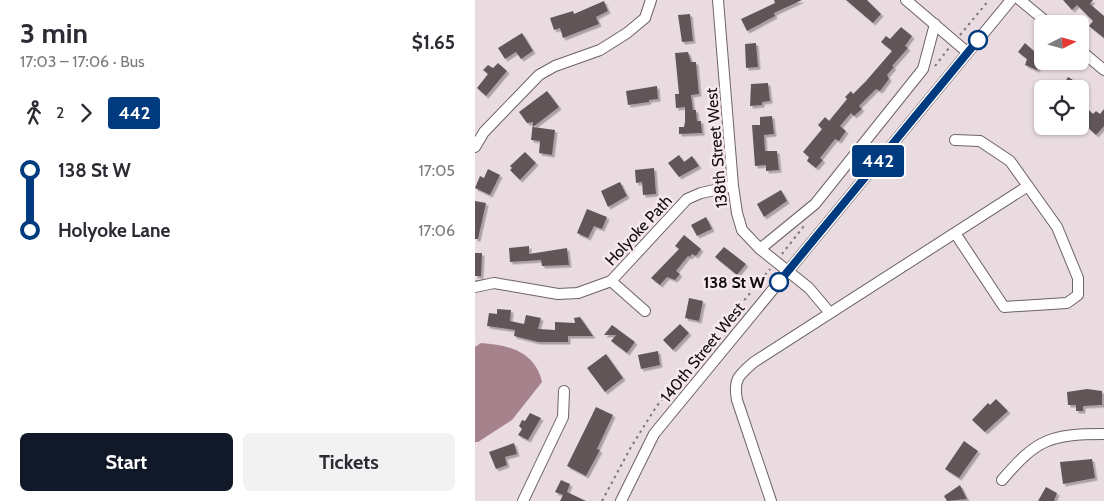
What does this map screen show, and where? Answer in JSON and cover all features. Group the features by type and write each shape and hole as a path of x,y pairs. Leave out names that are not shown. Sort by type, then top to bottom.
{"street":[{"path":"475,147 484,132 539,75 555,66 601,50 627,33 645,18 651,0"},
{"name":"138th Street West","path":"717,0 733,186 742,230 760,249 809,288 830,313"},
{"path":"906,0 967,52"},
{"name":"140th Street West","path":"621,501 654,434 1011,0"},
{"path":"1020,0 1038,15"},
{"path":"760,249 815,204 923,69 935,24"},
{"path":"1089,58 1104,70"},
{"path":"955,140 980,141 1010,161 1057,226 1074,265 1079,286 1078,295 1071,302 1013,308 1004,306 955,232"},
{"name":"Holyoke Path","path":"475,287 494,283 557,294 578,293 611,281 687,199 701,193 733,186"},
{"path":"771,501 739,408 735,386 739,376 754,362 1028,186"},
{"path":"611,281 645,311"},
{"path":"523,501 563,417 564,391"},
{"path":"1002,480 1021,458 1047,440 1073,434 1104,434"}],"path":[{"path":"961,34 989,0"},
{"path":"602,501 631,446 656,407 769,270"}],"shaded area":[{"path":"481,343 511,348 520,352 534,364 542,382 512,420 478,442 475,442 475,347"}],"building":[{"path":"774,0 802,0 774,13 775,16 747,31 741,19 775,3"},
{"path":"846,0 867,0 881,14 873,23"},
{"path":"1063,0 1093,0 1090,4 1104,16 1104,38 1089,26 1093,21 1089,15 1077,5 1072,10"},
{"path":"604,1 608,11 596,17 599,24 563,38 560,28 554,30 550,18 573,11 574,14"},
{"path":"690,14 693,41 682,42 678,15"},
{"path":"901,27 912,36 905,46 908,48 892,66 894,67 887,75 889,79 880,91 876,89 859,106 862,109 854,116 851,113 840,126 846,131 839,141 835,139 820,158 823,160 816,168 807,161 809,157 803,152 822,129 818,125 825,117 829,121 847,99 845,97 851,91 853,94 892,51 881,42 886,36 890,39"},
{"path":"522,33 533,51 521,59 516,52 505,59 498,48"},
{"path":"756,43 758,67 746,68 745,44"},
{"path":"1025,43 1034,51 1034,69 1025,65 1027,59 1018,52"},
{"path":"688,52 691,62 696,62 699,94 691,95 697,121 701,121 702,133 679,134 679,127 684,127 685,107 676,108 675,94 679,94 675,53"},
{"path":"498,63 507,71 486,96 477,88 488,74 483,70 488,65 493,68"},
{"path":"768,83 770,101 762,102 762,105 750,106 751,84"},
{"path":"657,86 658,99 628,105 626,91"},
{"path":"547,91 559,107 533,127 555,130 552,155 539,153 540,141 531,140 533,122 527,123 519,112"},
{"path":"1104,109 1104,126 1096,135 1089,128 1089,110 1093,114 1096,111 1100,114"},
{"path":"772,116 774,134 764,135 765,151 777,151 779,170 766,171 766,165 755,166 752,125 760,125 760,117"},
{"path":"525,152 536,163 520,180 510,170 512,168 510,166"},
{"path":"679,155 684,162 692,156 699,166 679,177 668,163"},
{"path":"654,168 656,194 643,195 642,182 636,183 635,170"},
{"path":"488,169 500,175 490,195 475,188 480,176 484,178"},
{"path":"620,182 627,196 608,207 601,191"},
{"path":"781,190 787,201 764,217 757,204"},
{"path":"475,201 486,203 478,239 475,239"},
{"path":"587,209 607,217 602,229 594,226 588,238 577,233"},
{"path":"706,217 712,229 697,236 691,225"},
{"path":"684,235 701,249 696,256 692,254 690,257 688,256 676,271 680,274 675,280 667,277 660,285 651,278 679,249 675,246"},
{"path":"529,246 529,254 567,248 569,265 542,266 541,260 510,262 509,248"},
{"path":"724,247 746,264 737,275 715,257"},
{"path":"475,253 482,253 481,276 475,276"},
{"path":"689,298 703,301 699,321 685,318"},
{"path":"497,309 511,310 510,321 524,324 526,315 541,318 538,329 555,330 555,322 575,323 574,318 580,317 593,336 568,336 568,342 538,342 514,336 515,330 487,326 489,313 497,314"},
{"path":"680,324 689,333 673,350 663,340"},
{"path":"612,325 635,342 627,353 611,341 616,335 604,335"},
{"path":"658,351 660,365 641,369 638,355"},
{"path":"606,354 623,378 605,392 587,368"},
{"path":"1087,389 1102,391 1102,405 1083,406 1083,411 1076,411 1076,405 1068,405 1067,392"},
{"path":"996,399 1008,411 985,432 972,420 988,403 990,405"},
{"path":"596,407 613,415 597,449 600,450 586,476 567,466"},
{"path":"530,413 541,418 528,440 518,435 522,429 519,426 522,420 525,421"},
{"path":"964,441 978,451 959,478 945,469"},
{"path":"514,443 517,454 505,457 507,465 496,469 489,452"},
{"path":"1092,459 1095,478 1063,484 1060,462"},
{"path":"561,480 570,484 567,492 586,501 560,501 563,495 555,492"},
{"path":"960,485 967,499 947,501 944,496"},
{"path":"1046,487 1057,493 1054,501 1038,501"}],"bus line":[{"name":"442","path":"779,282 978,40"}],"place":[{"name":"138 St W","path":"779,282"}]}
